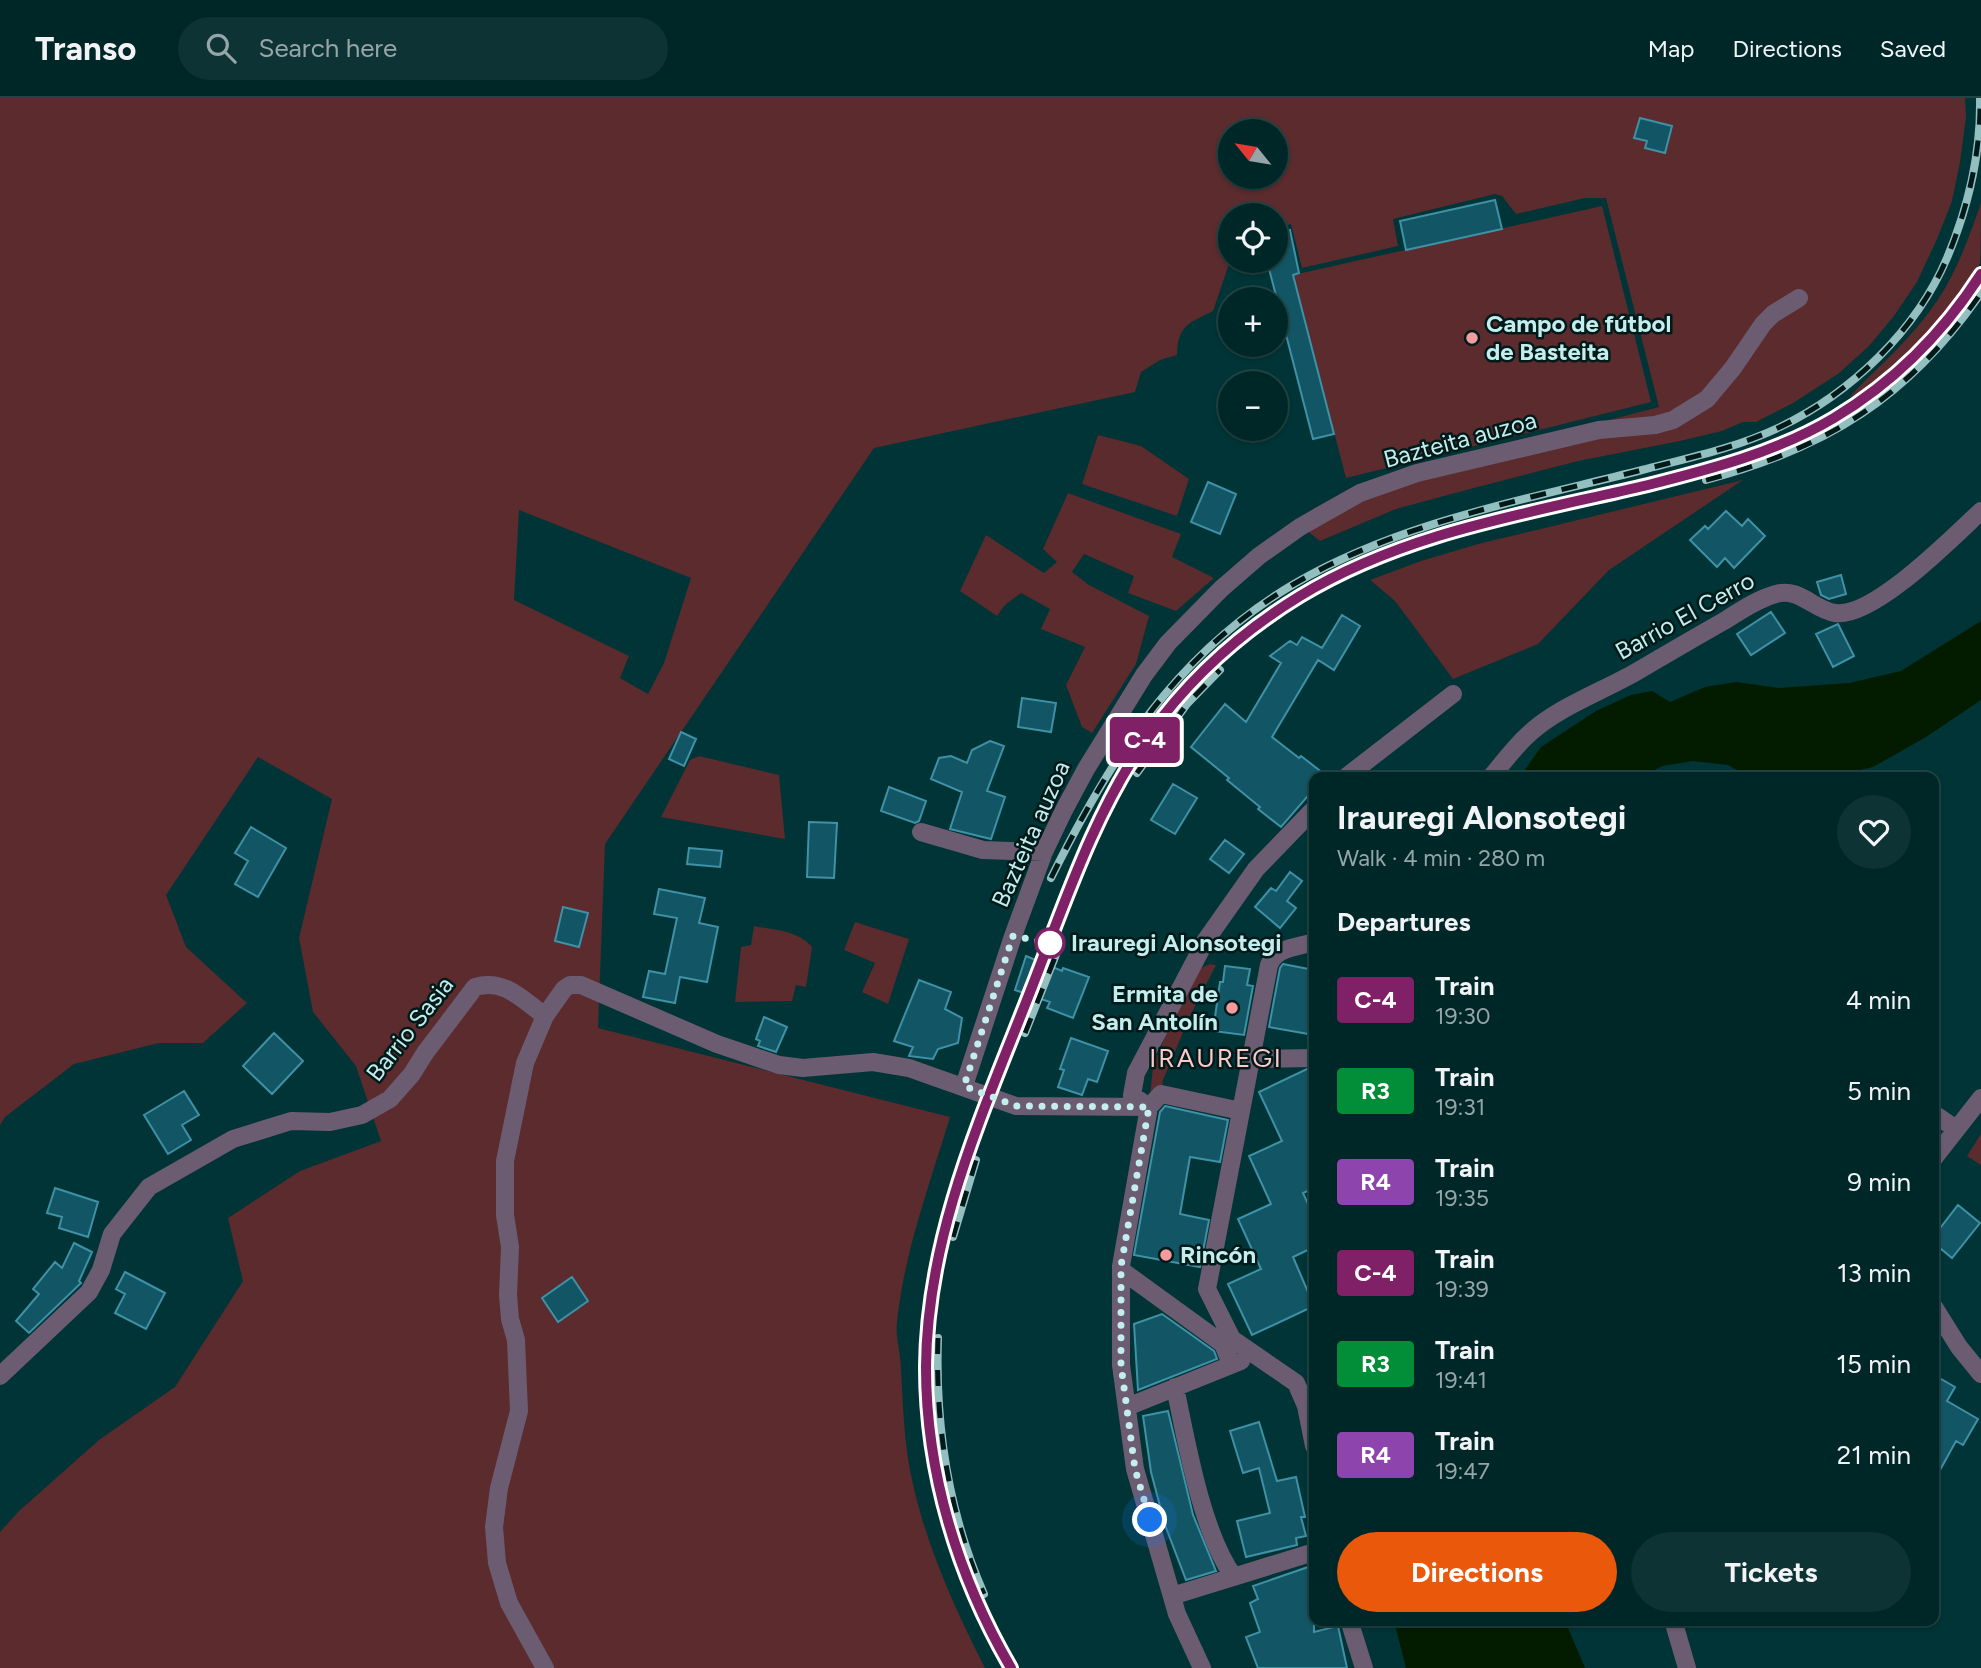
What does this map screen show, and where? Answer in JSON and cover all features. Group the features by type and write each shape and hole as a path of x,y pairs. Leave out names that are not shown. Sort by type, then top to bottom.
{"street":[{"name":"Bazteita auzoa","path":"964,1086 996,984 1044,852 1086,769 1144,674 1194,615 1259,556 1300,527 1360,493 1417,473 1599,430 1655,425 1673,420 1707,399 1733,368 1763,324 1798,298"},
{"name":"Barrio El Cerro","path":"1495,772 1530,733 1550,718 1777,593 1797,594 1836,614 1873,601 1912,575 1981,511"},
{"path":"1352,772 1453,694"},
{"path":"1149,1107 1132,1095 1136,1073 1206,940 1256,869 1309,814"},
{"path":"921,832 983,850 1044,852"},
{"path":"1184,1317 1195,1316 1200,1311 1207,1289 1271,959 1280,952 1309,943"},
{"name":"Barrio Sasia","path":"0,1376 89,1292 101,1270 112,1234 149,1187 233,1139 291,1121 330,1122 362,1115 390,1099 412,1074 475,987 485,984 498,985 512,991 545,1016"},
{"path":"545,1668 509,1603 497,1563 494,1527 499,1488 519,1411 516,1340 510,1319 508,1295 510,1247 505,1215 505,1161 525,1063 545,1016 564,989 570,985 581,985 717,1044 779,1065 803,1068 873,1062 909,1068 1016,1106 1149,1107"},
{"path":"1250,1059 1308,1058"},
{"path":"1202,1668 1177,1614 1135,1469 1121,1365 1121,1270 1149,1107 1161,1094 1241,1111"},
{"path":"1939,1151 1981,1098"},
{"path":"1939,1117 1956,1129"},
{"path":"1121,1270 1223,1344 1231,1364"},
{"path":"1207,1289 1232,1339 1296,1383 1309,1421"},
{"path":"1939,1315 1966,1357 1981,1374"},
{"path":"1127,1407 1231,1364 1258,1356"},
{"path":"1175,1387 1191,1463 1209,1524 1225,1564 1234,1577"},
{"path":"1172,1596 1309,1554"},
{"path":"1351,1626 1364,1668"},
{"path":"1676,1626 1687,1668"}],"shaded area":[{"path":"0,98 1965,98 1966,117 1960,162 1952,201 1937,239 1917,282 1894,316 1869,346 1838,374 1793,403 1756,422 1743,422 1722,431 1680,441 1578,461 1396,509 1320,541 1306,530 1313,509 1353,487 1659,407 1606,198 1585,198 1516,214 1502,196 1495,194 1393,219 1398,246 1302,268 1291,224 1288,225 1288,203 1218,203 1218,273 1226,273 1221,287 1218,287 1213,311 1186,326 1180,337 1177,355 1160,360 1141,372 1135,392 874,448 605,844 598,1028 950,1117 905,1270 897,1334 907,1449 917,1500 942,1574 985,1668 0,1668 0,1532 19,1511 99,1440 175,1387 243,1281 228,1218 300,1171 381,1141 356,1066 313,1012 299,938 332,799 258,757 166,895 186,947 247,1003 203,1043 159,1043 74,1064 5,1117 0,1125","holes":["519,510 691,578 664,663 648,694 620,678 629,656 514,600"]},
{"path":"1981,203 1980,263 1976,272 1942,319 1915,350 1884,377 1849,397 1907,339 1937,301 1957,266"},
{"name":"Campo de fútbol de Basteita","path":"1602,206 1651,402 1346,478 1293,275"},
{"path":"1098,435 1141,446 1189,479 1177,516 1082,484"},
{"path":"1743,480 1609,570 1538,644 1453,679 1395,601 1370,580 1478,544"},
{"path":"1068,493 1181,534 1172,557 1214,578 1176,611 1128,593 1134,576 1084,554 1072,572 1089,585 1149,616 1136,664 1092,733 1082,727 1066,685 1085,647 1041,629 1050,609 1021,593 1005,605 997,616 960,591 986,535 1044,573 1057,562 1043,549"},
{"path":"1981,621 1981,700 1926,737 1873,767 1852,772 1741,772 1728,765 1693,761 1662,766 1651,772 1524,772 1541,747 1596,711 1631,695 1652,691 1670,702 1705,687 1736,682 1779,688 1849,683 1901,671"},
{"path":"699,756 779,775 785,839 661,817 690,760"},
{"path":"855,922 909,939 888,1004 862,992 875,963 844,950"},
{"path":"754,926 793,934 812,947 806,987 796,985 792,1001 735,1002 741,947 751,945"},
{"path":"1210,964 1216,965 1190,1016 1163,1080 1161,1094 1149,1107 1153,1066 1173,1018 1199,969"},
{"path":"1981,1134 1981,1165 1967,1156"},
{"path":"1395,1626 1567,1626 1585,1668 1406,1668"}],"building":[{"path":"1640,118 1672,126 1665,153 1645,148 1647,141 1634,138"},
{"path":"1495,200 1502,229 1406,250 1400,221"},
{"path":"1288,231 1299,273 1293,275 1334,434 1313,439 1288,342 1288,287 1274,287 1270,273 1288,273"},
{"path":"1208,482 1236,494 1220,534 1191,522"},
{"path":"1726,511 1742,526 1748,519 1765,536 1734,568 1725,558 1717,567 1690,540 1705,526 1708,529"},
{"path":"1841,575 1846,594 1829,599 1821,595 1817,582"},
{"path":"1771,612 1785,633 1751,655 1737,634"},
{"path":"1342,615 1360,626 1334,670 1318,660 1272,737 1322,772 1309,772 1309,795 1281,827 1191,747 1225,704 1246,722 1281,663 1270,656 1290,641 1297,645 1302,637 1322,648"},
{"path":"1838,624 1854,656 1833,667 1816,634"},
{"path":"1022,698 1056,703 1051,732 1018,727"},
{"path":"681,732 696,739 684,766 669,759"},
{"path":"990,741 1004,746 987,791 1005,797 991,839 950,829 962,792 931,779 939,758 951,756 967,763 972,750"},
{"path":"1173,784 1197,798 1175,834 1151,820"},
{"path":"889,787 926,801 919,821 915,823 881,811"},
{"path":"809,822 837,823 834,878 807,877"},
{"path":"251,827 286,848 258,897 235,884 248,861 235,853"},
{"path":"1225,840 1244,854 1229,873 1210,859"},
{"path":"689,848 722,851 720,867 687,864"},
{"path":"1290,872 1302,881 1287,901 1296,908 1280,928 1255,907 1271,888 1276,891"},
{"path":"659,889 705,898 699,923 718,927 707,982 680,977 675,1003 643,997 649,971 665,974 677,918 654,914"},
{"path":"563,907 588,913 579,947 555,941"},
{"path":"1026,956 1062,971 1063,968 1089,977 1073,1018 1047,1008 1050,1002 1015,990"},
{"path":"1283,964 1309,969 1309,1034 1269,1027"},
{"name":"Ermita de San Antolín","path":"1225,966 1250,969 1247,985 1253,986 1244,1035 1213,1031"},
{"path":"919,980 951,992 945,1009 962,1018 958,1043 938,1049 933,1059 909,1056 913,1047 894,1041"},
{"path":"764,1017 787,1027 776,1052 758,1046 760,1041 756,1039"},
{"path":"274,1033 303,1061 272,1094 243,1066"},
{"path":"1071,1038 1108,1051 1097,1082 1088,1079 1082,1095 1058,1087 1064,1070 1060,1069"},
{"path":"1309,1069 1309,1190 1303,1193 1309,1206 1309,1249 1293,1257 1309,1294 1309,1308 1252,1335 1228,1284 1261,1269 1238,1219 1271,1204 1249,1156 1282,1141 1259,1092"},
{"path":"184,1091 199,1115 182,1125 191,1140 168,1154 144,1115"},
{"path":"1165,1106 1228,1120 1220,1162 1190,1157 1180,1214 1209,1220 1200,1267 1134,1255 1160,1112"},
{"path":"55,1188 98,1202 88,1237 59,1228 62,1217 47,1213"},
{"path":"1958,1205 1980,1223 1952,1258 1939,1247 1939,1230"},
{"path":"74,1243 92,1252 79,1281 81,1283 29,1333 16,1321 39,1294 33,1289 55,1262 62,1268"},
{"path":"125,1272 165,1293 146,1329 115,1313 125,1294 116,1289"},
{"path":"572,1277 588,1301 558,1322 542,1298"},
{"path":"1162,1314 1214,1351 1217,1359 1138,1390 1134,1324"},
{"path":"1939,1378 1955,1387 1947,1401 1978,1419 1963,1445 1956,1441 1939,1472"},
{"path":"1168,1411 1193,1515 1216,1571 1186,1580 1165,1525 1151,1472 1143,1416"},
{"path":"1259,1422 1277,1481 1296,1477 1305,1517 1301,1517 1306,1536 1296,1538 1297,1545 1246,1557 1237,1521 1270,1513 1259,1468 1243,1473 1230,1431"},
{"path":"1309,1567 1309,1626 1314,1626 1314,1632 1338,1626 1347,1668 1258,1668 1246,1637 1260,1632 1250,1603 1258,1599 1253,1586"}],"railway":[{"path":"1051,878 1097,792 1150,712 1215,642 1252,612 1294,584 1376,544 1464,515 1694,457 1746,441 1806,413 1856,378 1879,357 1918,310 1947,258 1972,180 1980,98"},
{"path":"1011,1668 975,1597 948,1523 938,1485 927,1407 929,1316 949,1216 980,1120 1085,854 1113,793 1148,736 1180,696 1237,641 1278,610 1340,574 1425,540 1469,527 1696,473 1790,441 1834,418 1877,389 1916,355 1934,336 1981,274"},
{"path":"1706,480 1790,452 1862,413 1925,362 1981,293"},
{"path":"1137,773 1187,704 1220,670"},
{"path":"1025,1033 1061,942"},
{"path":"953,1237 976,1160"},
{"path":"938,1338 939,1403 947,1469 962,1532 984,1594"}],"train":[{"name":"C-4","path":"1011,1668 967,1580 946,1516 932,1442 927,1397 930,1308 942,1236 955,1189 984,1111 1096,831 1119,784 1146,740 1178,698 1234,643 1298,597 1347,570 1456,531 1738,460 1784,443 1832,419 1874,391 1911,360 1940,330 1981,274"}],"place":[{"name":"Campo de fútbol de Basteita","path":"1472,338"},
{"name":"Irauregi Alonsotegi","path":"1050,943"},
{"name":"Ermita de San Antolín","path":"1232,1008"},
{"name":"Rincón","path":"1166,1255"}],"district":[{"name":"IRAUREGI","path":"1216,1058"}],"route":[{"path":"1050,943 1013,936 964,1086 1016,1106 1149,1107 1121,1266 1121,1365 1135,1469 1150,1520"}]}
